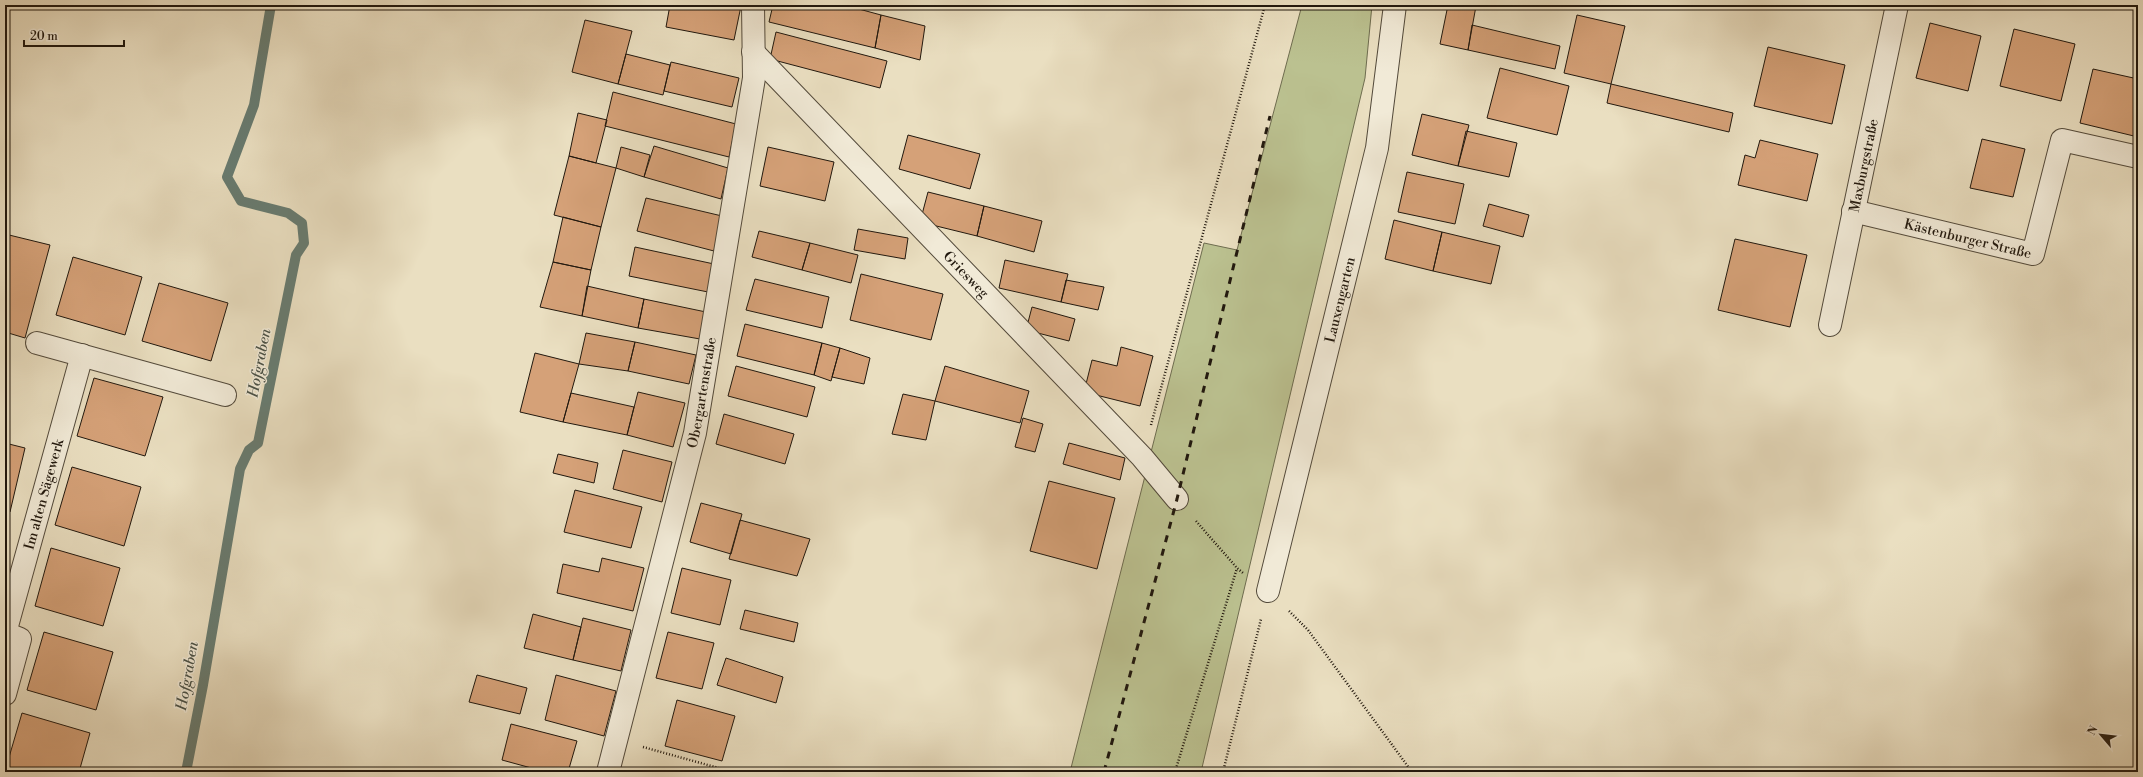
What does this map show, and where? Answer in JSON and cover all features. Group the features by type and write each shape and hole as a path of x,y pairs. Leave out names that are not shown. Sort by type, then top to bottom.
{"street":[{"name":"Obergartenstraße","path":"608,772 695,433 754,78 753,5"},
{"name":"Lauxengarten","path":"1268,591 1377,148 1395,5"},
{"name":"Maxburgstraße","path":"1830,325 1897,5"},
{"name":"Griesweg","path":"753,52 1142,457 1177,499"},
{"name":"Kästenburger Straße","path":"1853,211 2033,254 2062,140 2138,157"},
{"path":"37,343 225,395"},
{"name":"Im alten Sägewerk","path":"5,694 20,639 5,633 82,355"}],"path":[{"path":"1142,457 1265,5"},
{"path":"1177,499 1237,568 1268,591 1308,630 1412,772"},
{"path":"1175,772 1237,568"},
{"path":"1223,772 1268,591"},
{"path":"616,739 733,772"}],"green space":[{"path":"1302,5 1372,5 1365,78 1201,772 1070,772 1204,243 1237,250"}],"building":[{"path":"670,5 741,6 734,40 666,27"},
{"path":"773,5 844,5 881,15 875,48 769,22"},
{"path":"1448,5 1476,6 1468,50 1440,44"},
{"path":"881,15 925,26 920,60 875,48"},
{"path":"1577,15 1625,26 1611,84 1564,73"},
{"path":"585,20 632,31 618,84 572,72"},
{"path":"1930,23 1981,36 1968,91 1916,78"},
{"path":"1472,25 1560,46 1555,69 1468,50"},
{"path":"2014,29 2075,44 2061,101 2000,86"},
{"path":"776,32 887,61 880,88 770,59"},
{"path":"1768,47 1845,65 1832,124 1754,106"},
{"path":"626,54 670,65 663,95 618,84"},
{"path":"671,62 739,78 732,107 664,91"},
{"path":"1500,68 1569,86 1557,135 1487,118"},
{"path":"2093,69 2138,79 2138,137 2080,123"},
{"path":"1611,84 1733,113 1729,132 1607,103"},
{"path":"613,92 736,124 729,157 605,126"},
{"path":"578,113 607,120 596,163 569,156"},
{"path":"1422,114 1469,125 1458,166 1412,155"},
{"path":"1466,131 1517,143 1509,177 1458,166"},
{"path":"908,135 980,154 970,189 899,169"},
{"path":"1982,139 2025,149 2013,197 1970,188"},
{"path":"1760,140 1818,154 1807,201 1738,185 1745,155 1755,158"},
{"path":"654,146 728,168 721,199 644,177"},
{"path":"621,147 650,155 644,177 616,168"},
{"path":"768,147 834,162 825,201 760,186"},
{"path":"569,156 616,168 601,227 554,215"},
{"path":"1407,172 1464,184 1455,224 1398,212"},
{"path":"928,192 984,206 977,236 920,222"},
{"path":"646,198 722,216 714,251 637,231"},
{"path":"1489,204 1529,215 1523,237 1483,226"},
{"path":"984,206 1042,221 1034,252 977,236"},
{"path":"563,217 601,227 591,270 553,262"},
{"path":"1394,220 1442,232 1433,271 1385,259"},
{"path":"858,229 908,238 905,259 854,250"},
{"path":"759,231 810,243 802,270 752,257"},
{"path":"1442,232 1500,246 1491,284 1433,271"},
{"path":"5,234 50,245 25,338 5,332"},
{"path":"1735,239 1807,255 1790,327 1718,310"},
{"path":"810,243 858,255 851,283 802,270"},
{"path":"635,247 714,264 708,292 629,276"},
{"path":"73,257 142,277 125,335 56,315"},
{"path":"1005,260 1068,274 1061,302 999,288"},
{"path":"553,262 591,270 582,316 540,307"},
{"path":"861,274 943,294 931,340 850,320"},
{"path":"755,279 829,297 822,328 746,310"},
{"path":"1066,280 1104,287 1098,310 1061,302"},
{"path":"159,283 228,303 211,361 142,341"},
{"path":"587,286 644,299 638,328 582,316"},
{"path":"644,299 706,312 700,339 638,328"},
{"path":"1032,307 1075,319 1069,341 1026,330"},
{"path":"745,324 822,343 814,375 737,356"},
{"path":"586,333 635,342 628,371 579,364"},
{"path":"635,342 696,355 689,384 628,371"},
{"path":"822,343 840,348 831,381 814,375"},
{"path":"1121,347 1153,356 1140,406 1084,392 1092,360 1117,366"},
{"path":"840,348 870,358 864,384 832,377"},
{"path":"535,353 579,364 563,422 520,412"},
{"path":"736,366 815,387 807,417 728,396"},
{"path":"945,366 1029,391 1020,423 935,401"},
{"path":"94,378 163,397 145,456 77,436"},
{"path":"638,392 685,403 673,447 627,435"},
{"path":"571,393 634,407 627,435 563,422"},
{"path":"903,394 935,401 926,440 892,434"},
{"path":"724,414 794,434 785,464 716,444"},
{"path":"1023,418 1043,424 1035,452 1015,447"},
{"path":"5,443 25,448 10,512 5,511"},
{"path":"1069,443 1125,458 1120,480 1063,464"},
{"path":"623,450 672,462 662,502 613,489"},
{"path":"558,454 598,463 594,483 553,473"},
{"path":"72,467 141,487 124,546 55,525"},
{"path":"1049,481 1115,498 1097,569 1030,551"},
{"path":"575,490 642,507 631,548 564,532"},
{"path":"701,503 742,514 731,554 690,542"},
{"path":"740,520 810,539 797,576 729,559"},
{"path":"51,548 120,568 103,626 35,606"},
{"path":"602,558 644,568 633,611 557,593 563,564 599,572"},
{"path":"682,568 731,580 720,625 671,613"},
{"path":"745,610 798,623 794,642 740,629"},
{"path":"533,614 581,627 573,660 524,648"},
{"path":"583,618 631,630 621,671 573,660"},
{"path":"44,632 113,652 96,710 27,690"},
{"path":"668,632 714,643 702,689 656,678"},
{"path":"726,658 783,677 776,703 717,685"},
{"path":"477,675 527,688 520,714 469,702"},
{"path":"556,675 616,691 604,736 545,720"},
{"path":"677,700 735,716 722,761 665,746"},
{"path":"22,713 90,733 79,772 5,771"},
{"path":"511,724 577,741 568,772 546,772 502,760"}],"waterway":[{"name":"Hofgraben","path":"186,772 203,685 240,469 249,450 258,443 296,255 304,243 302,223 288,213 241,201 227,177 254,105 271,5"}],"railway":[{"path":"1104,772 1177,499 1270,116"}]}
